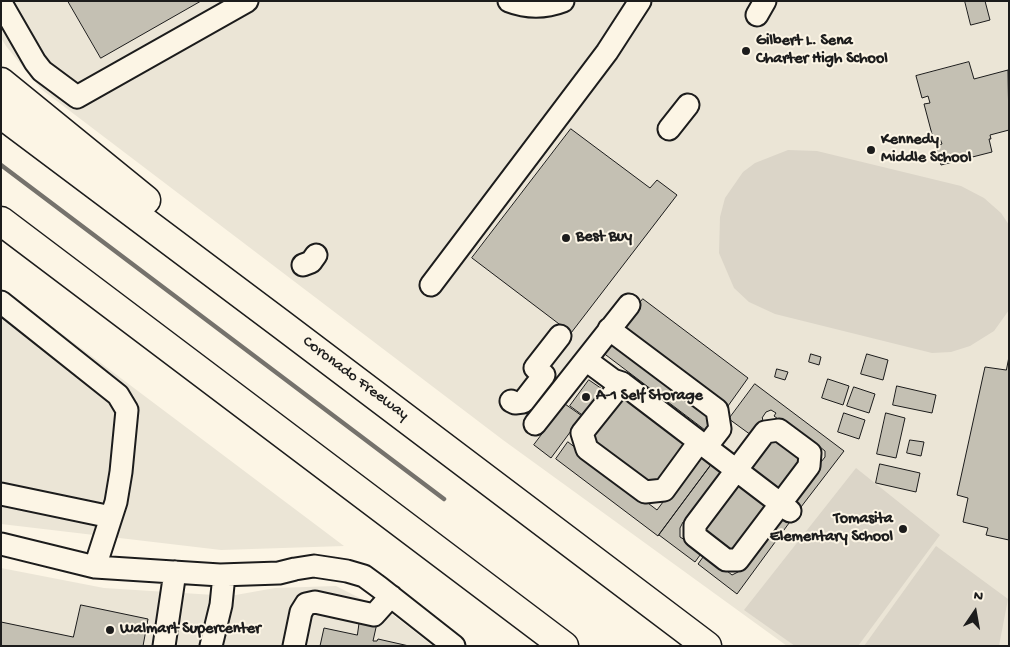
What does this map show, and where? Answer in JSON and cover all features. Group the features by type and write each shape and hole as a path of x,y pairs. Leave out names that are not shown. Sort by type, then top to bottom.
{"highway":[{"path":"1,82 213,254 232,271 282,324"},
{"name":"Coronado Freeway","path":"1,114 707,646"},
{"path":"1,221 564,646"},
{"path":"1,238 220,387"}],"street":[{"path":"1,3 42,71 77,97 246,1"},
{"path":"509,1 532,6 552,5 563,1"},
{"path":"431,285 587,80 640,1"},
{"path":"669,129 688,105"},
{"path":"1,302 118,395 127,410 116,502 96,567"},
{"path":"535,424 629,305"},
{"path":"609,330 717,410 720,429 703,444 664,490 645,492 587,449 582,433 622,382"},
{"path":"511,401 515,404 523,402 560,336"},
{"path":"586,360 613,380 622,382 785,507"},
{"path":"779,430 810,453 809,466 785,507 738,560 726,560 695,536 695,525 737,470 765,432 779,430"},
{"path":"1,494 111,517"},
{"path":"2,546 96,567 224,575 279,574 314,566 347,570 364,576 454,646"},
{"path":"164,646 175,572"},
{"path":"212,646 221,605 224,575"},
{"path":"294,646 300,612 306,604 315,602 374,615 390,596"}],"shaded area":[{"path":"1,1 1009,1 1009,646 787,646 503,440 41,89 1,38"},
{"path":"788,150 817,151 961,186 984,198 1001,213 1009,225 1009,310 994,331 970,346 951,352 932,353 775,314 749,302 734,288 719,253 720,217 725,198 743,172 755,163"},
{"path":"1,288 344,546 221,550 1,524"},
{"path":"856,468 940,535 858,646 795,646 744,610"},
{"path":"936,546 1008,599 999,646 864,646"},
{"path":"1,568 104,588 230,596 275,588 336,586 393,615 433,646 1,646"}],"building":[{"path":"68,1 201,1 101,58"},
{"path":"965,1 985,1 990,20 971,25"},
{"path":"969,62 974,79 1008,70 1009,130 990,135 992,152 941,165 936,146 942,144 939,136 933,138 924,104 930,103 928,96 922,98 916,76"},
{"name":"Best Buy","path":"571,129 650,188 657,180 677,195 571,333 472,258"},
{"path":"643,299 748,378 728,406 622,326"},
{"path":"617,342 713,419 705,430 602,352 608,344"},
{"path":"811,354 821,357 819,365 809,362"},
{"path":"867,354 888,360 883,380 861,374"},
{"path":"1009,357 1009,540 986,535 988,528 963,522 968,498 957,495 985,367 1006,370"},
{"path":"777,369 788,372 785,380 775,377"},
{"path":"828,379 849,386 843,405 822,398"},
{"path":"589,380 605,391 585,417 570,406"},
{"path":"755,384 844,451 801,507 790,500 819,461 821,462 825,457 825,451 820,447 819,449 774,416 776,413 771,410 766,412 751,435 729,419"},
{"path":"897,386 936,395 932,413 893,405"},
{"path":"854,387 875,394 869,413 847,406"},
{"path":"621,394 687,443 658,481 648,483 594,443 592,433"},
{"path":"565,404 582,416 551,458 534,445"},
{"path":"844,413 865,420 859,439 838,432"},
{"path":"886,413 905,418 896,458 877,454"},
{"path":"771,433 804,458 778,490 747,465"},
{"path":"910,440 924,442 921,456 907,453"},
{"path":"568,442 657,510 700,453 713,462 658,536 556,459"},
{"path":"714,461 726,469 680,528 680,537 685,540 687,538 703,551 695,562 659,535"},
{"path":"880,464 920,473 916,492 876,483"},
{"path":"736,479 769,504 733,553 699,528"},
{"path":"782,511 792,519 737,594 698,564 706,553 728,569 727,571 732,575 738,572"},
{"name":"Walmart Supercenter","path":"81,605 148,619 143,646 1,646 1,622 73,637"},
{"path":"360,619 377,623 373,641 378,639 409,646 320,646 324,628 357,635"}],"waterway":[{"path":"1,165 444,499"}],"place":[{"name":"Gilbert L. Sena Charter High School","path":"746,51"},
{"name":"Kennedy Middle School","path":"871,150"},
{"name":"Best Buy","path":"566,238"},
{"name":"A-1 Self Storage","path":"586,397"},
{"name":"Tomasita Elementary School","path":"903,529"},
{"name":"Walmart Supercenter","path":"110,630"}]}
